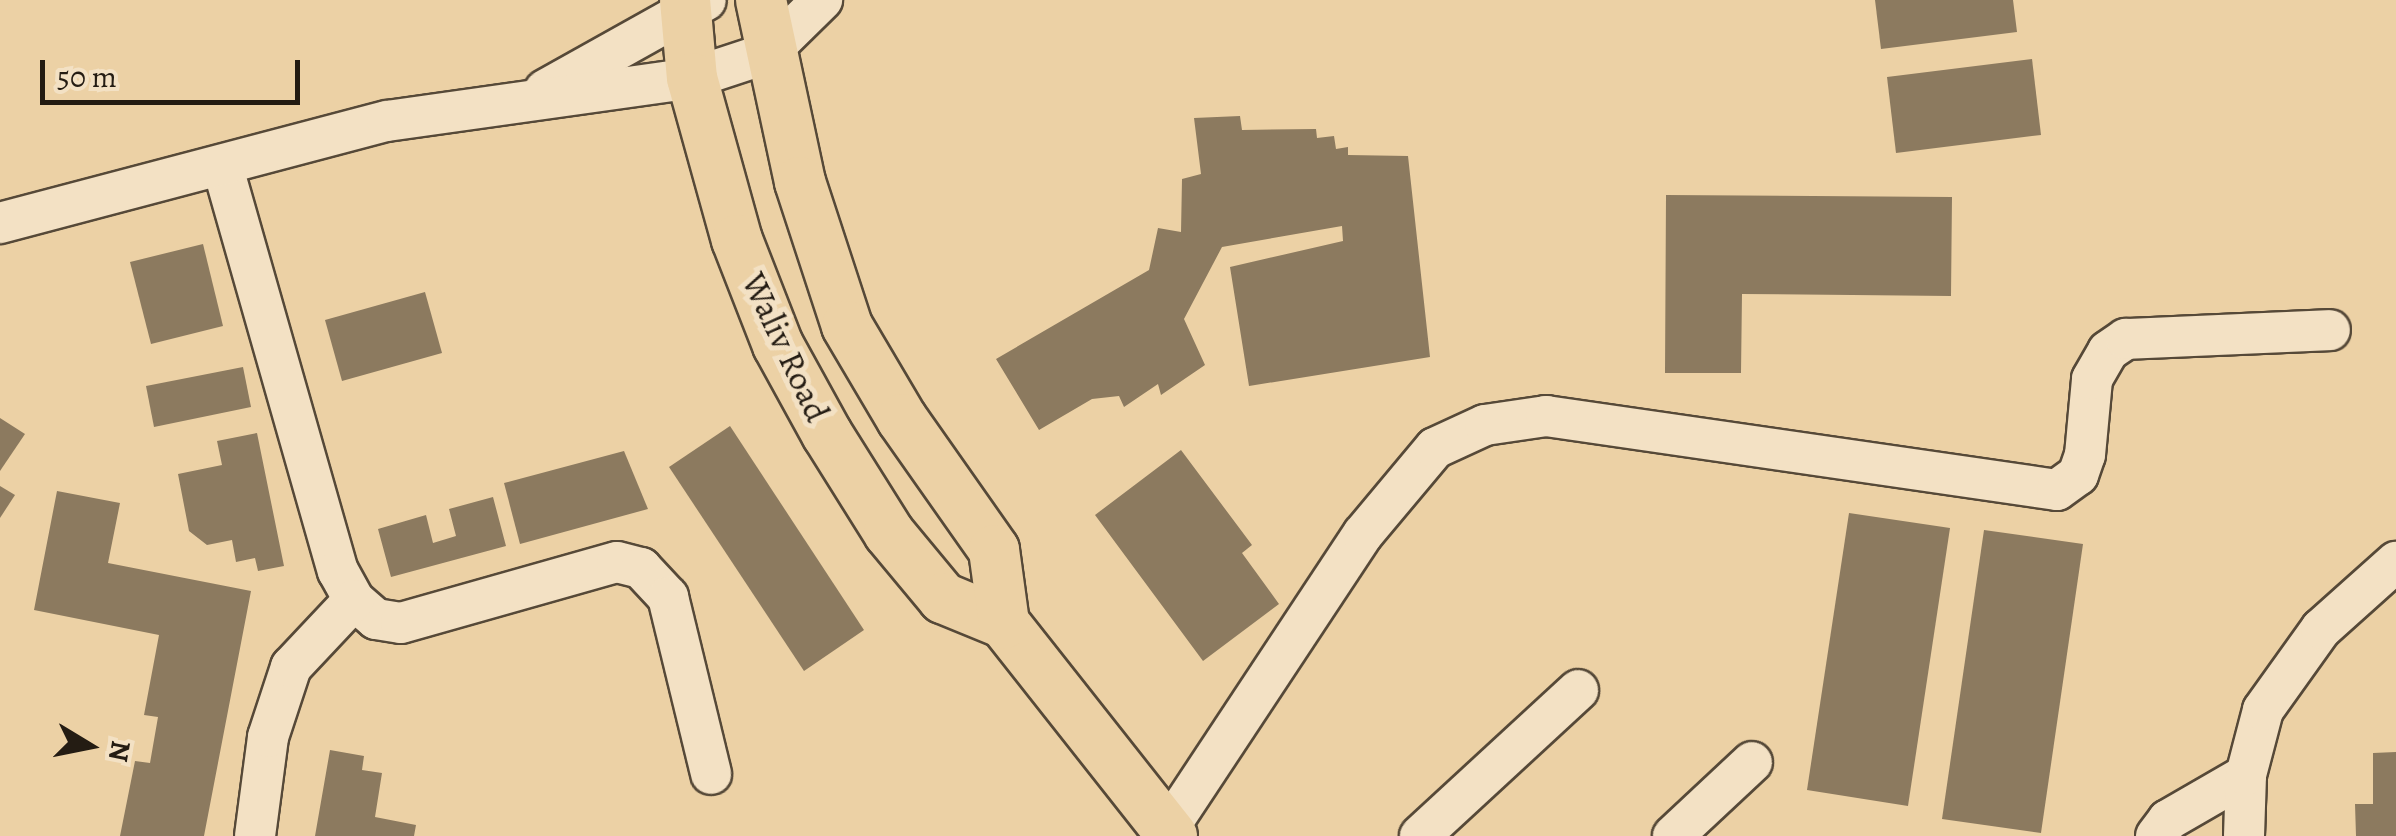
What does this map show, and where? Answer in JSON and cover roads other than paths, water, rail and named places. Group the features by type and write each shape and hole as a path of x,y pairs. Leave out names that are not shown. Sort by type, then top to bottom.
{"main road":[{"name":"Waliv Road","path":"761,0 768,53 847,326 902,419 994,550 1004,624 1158,829"},
{"name":"Waliv Road","path":"692,2 692,78 737,240 778,344 827,434 890,533 942,598 1004,624"}],"street":[{"path":"0,223 222,168 388,121 692,78 768,53 822,0"},
{"path":"529,100 692,2"},
{"path":"222,168 338,571 354,600 376,619 402,623 617,562 641,568 668,598 711,774"},
{"path":"1158,829 1363,534 1435,448 1485,425 1546,416 2056,490 2078,475 2085,455 2092,379 2108,351 2126,339 2330,330"},
{"path":"2244,836 2246,775 2263,710 2321,629 2396,562"},
{"path":"255,836 268,737 290,667 354,600"},
{"path":"1420,836 1578,690"},
{"path":"1674,836 1752,762"},
{"path":"2156,836 2168,820 2246,775"}]}
